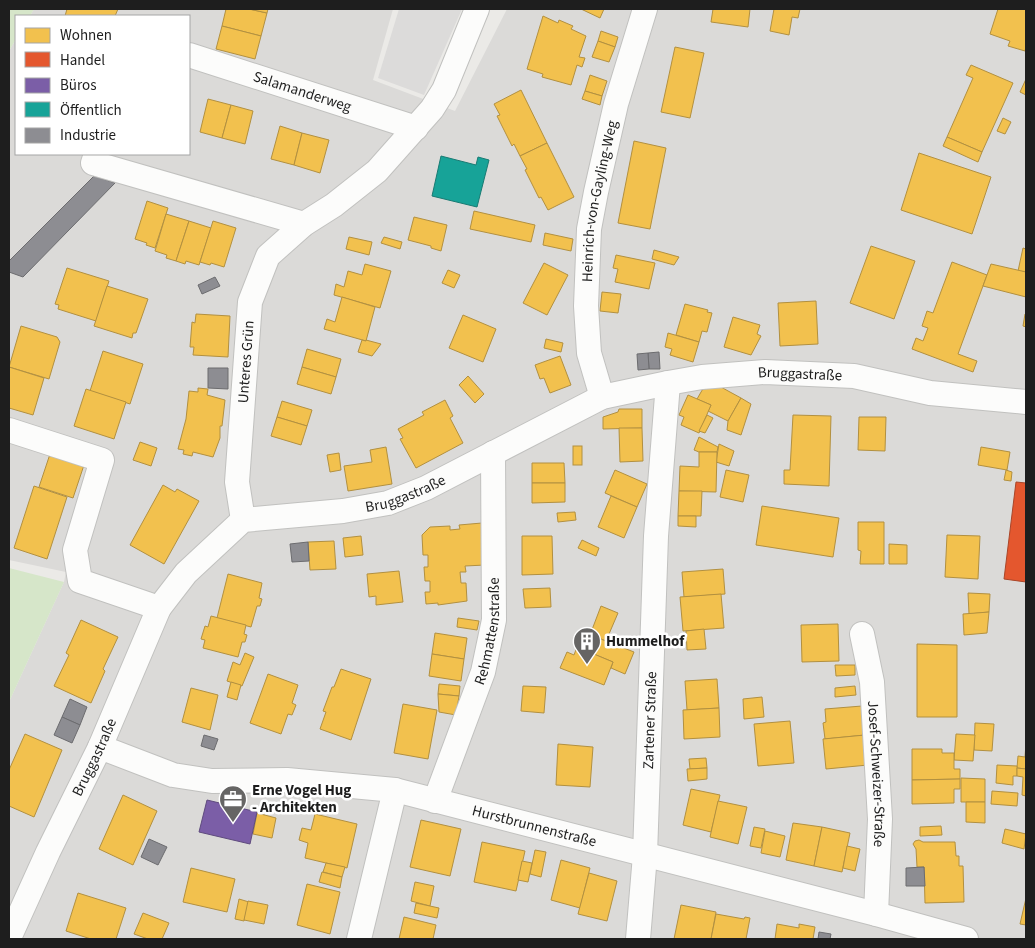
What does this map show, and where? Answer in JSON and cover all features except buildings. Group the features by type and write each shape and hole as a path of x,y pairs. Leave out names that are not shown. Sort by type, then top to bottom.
{"street":[{"name":"Unteres Grün","path":"243,520 237,482 250,302 268,256 304,224 334,205 377,171 416,128 432,109 444,90 477,9"},
{"name":"Heinrich-von-Gayling-Weg","path":"602,397 589,353 586,306 589,229 616,104 645,9"},
{"name":"Salamanderweg","path":"190,55 416,128"},
{"path":"94,158 304,224"},
{"name":"Bruggastraße","path":"9,938 48,852 100,747 159,608 186,572 243,520 343,511 388,502 426,488 602,397 702,377 765,372 854,376 930,393 1026,402"},
{"name":"Zartener Straße","path":"638,939 645,855 656,536 668,383"},
{"path":"9,430 102,460 75,550 80,581 159,608"},
{"name":"Rehmattenstraße","path":"435,801 483,672 494,620 493,453"},
{"name":"Josef-Schweizer-Straße","path":"862,634 872,682 880,819 876,914"},
{"name":"Hurstbrunnenstraße","path":"100,747 173,775 212,781 287,780 395,790 966,939"},
{"path":"359,939 395,790"}],"shaded area":[{"path":"34,9 393,9 373,80 455,111 507,9 1026,9 1026,939 9,939 9,702 64,582 66,572 9,560 9,51 15,41 15,155 190,155 190,15 31,15"},
{"path":"399,9 462,9 424,95 378,78"}],"green space":[{"path":"9,9 34,9 31,15 15,15 15,41 9,51"},
{"path":"9,568 64,582 9,702"}],"place":[{"name":"Hummelhof","path":"587,665"},
{"name":"Erne Vogel Hug - Architekten","path":"233,823"}]}
